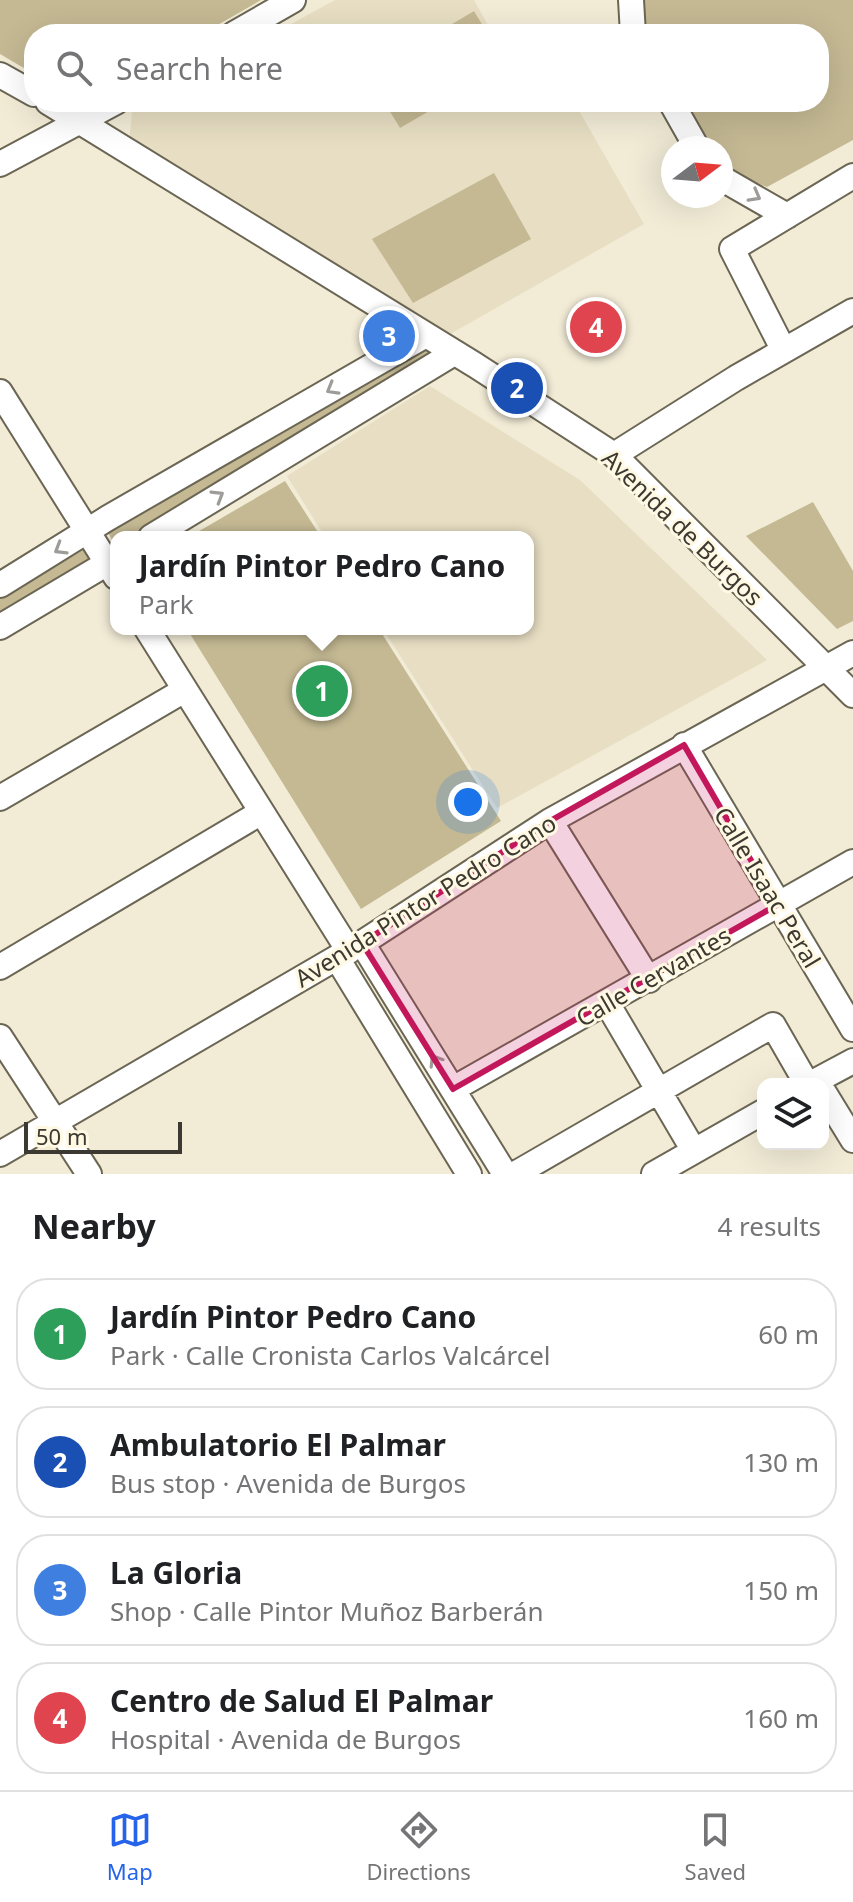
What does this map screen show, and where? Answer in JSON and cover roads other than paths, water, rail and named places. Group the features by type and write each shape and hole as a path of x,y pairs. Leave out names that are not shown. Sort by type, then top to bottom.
{"street":[{"path":"251,24 293,0"},
{"path":"631,0 632,24"},
{"path":"0,75 24,88"},
{"name":"Avenida de Burgos","path":"66,112 614,455 853,695"},
{"path":"0,164 99,112"},
{"path":"677,112 690,136"},
{"path":"783,349 732,249 853,176"},
{"path":"733,185 787,216"},
{"path":"614,455 783,349 853,311"},
{"path":"0,585 424,336"},
{"path":"161,531 454,353"},
{"path":"0,392 110,562"},
{"path":"0,627 110,568"},
{"path":"150,635 349,951 453,1089 505,1174"},
{"name":"Avenida Pintor Pedro Cano","path":"0,1154 349,951 550,821 853,653"},
{"path":"0,798 183,691"},
{"name":"Calle Isaac Peral","path":"684,745 853,1029"},
{"path":"0,967 260,813"},
{"path":"550,821 649,980"},
{"name":"Calle Cervantes","path":"453,1089 853,862"},
{"path":"349,951 469,1174"},
{"path":"607,1003 694,1151"},
{"path":"515,1174 773,1025 810,1078"},
{"path":"0,1037 89,1174"},
{"path":"826,1078 853,1061"},
{"path":"829,1105 853,1140"},
{"path":"654,1174 757,1115"}],"place":[{"name":"Centro de Salud El Palmar","path":"596,327"},
{"name":"La Gloria","path":"389,336"},
{"name":"Ambulatorio El Palmar","path":"517,388"},
{"name":"Jardín Pintor Pedro Cano","path":"322,691"}]}
